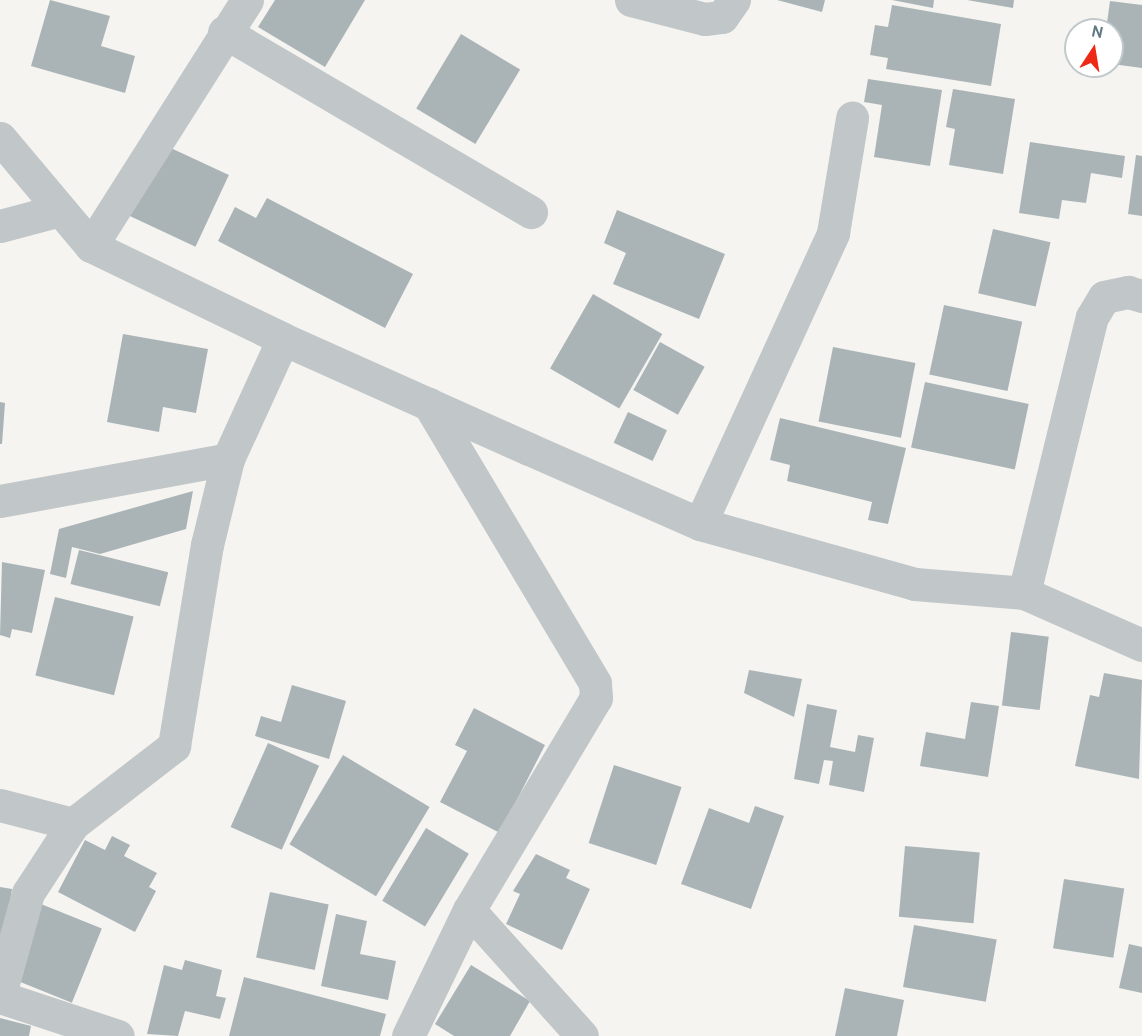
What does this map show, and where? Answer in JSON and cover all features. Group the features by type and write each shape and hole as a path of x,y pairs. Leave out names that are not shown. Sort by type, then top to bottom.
{"street":[{"path":"91,246 224,32 247,0"},
{"path":"631,0 705,19 722,17 732,9 734,0"},
{"path":"224,32 531,212"},
{"path":"700,524 833,233 852,118"},
{"path":"0,138 91,246 283,339 429,404 700,524 915,584 1024,592 1142,645"},
{"path":"0,226 60,210"},
{"path":"1024,592 1092,317 1104,297 1128,292 1142,296"},
{"path":"118,1036 0,996 28,893 73,824 174,746 207,545 228,459 283,339"},
{"path":"408,1036 470,910 588,716 596,698 595,683 429,404"},
{"path":"0,501 228,459"},
{"path":"0,805 73,824"},
{"path":"470,910 582,1036"}],"building":[{"path":"50,0 110,16 101,46 135,56 125,93 31,66"},
{"path":"275,0 365,0 325,67 258,27"},
{"path":"777,0 825,0 822,12"},
{"path":"892,0 934,0 933,8"},
{"path":"967,0 1014,0 1013,8"},
{"path":"1110,1 1142,5 1142,68 1124,66 1124,18 1108,18"},
{"path":"892,5 1001,24 991,86 886,69 888,58 870,55 875,25 888,27"},
{"path":"461,34 520,70 475,144 416,109"},
{"path":"868,79 942,90 930,166 874,157 882,105 864,102"},
{"path":"953,89 1015,99 1003,174 949,165 955,129 946,127"},
{"path":"1030,142 1125,156 1122,178 1091,173 1086,203 1062,200 1059,219 1019,213"},
{"path":"160,143 229,175 195,247 127,215"},
{"path":"1136,155 1142,156 1142,216 1128,214"},
{"path":"267,198 413,274 385,328 218,241 235,207 256,218"},
{"path":"617,210 725,254 699,319 613,284 626,253 604,243"},
{"path":"993,229 1050,242 1036,307 978,293"},
{"path":"593,294 662,334 619,408 550,368"},
{"path":"944,305 1022,322 1007,391 929,374"},
{"path":"123,334 208,349 196,413 163,407 159,432 107,422"},
{"path":"660,342 705,367 678,415 633,390"},
{"path":"833,347 915,363 901,438 818,422"},
{"path":"925,382 1029,404 1015,470 911,448"},
{"path":"0,402 5,403 2,444 0,444"},
{"path":"628,412 667,430 653,461 614,443"},
{"path":"780,418 906,448 888,524 868,520 872,502 787,481 790,465 770,460"},
{"path":"193,491 186,529 100,554 72,547 66,578 50,574 59,529"},
{"path":"79,550 168,572 160,606 71,584"},
{"path":"2,562 45,570 32,633 12,629 10,638 0,635"},
{"path":"55,597 134,617 114,695 35,676"},
{"path":"1011,632 1049,637 1040,710 1002,705"},
{"path":"749,670 802,679 794,717 744,693"},
{"path":"1104,673 1142,680 1139,779 1075,766 1090,695 1099,697"},
{"path":"292,685 346,701 329,759 255,736 261,716 281,722"},
{"path":"971,702 999,706 988,777 920,766 926,732 965,739"},
{"path":"807,704 837,710 830,747 855,752 858,735 874,738 864,792 829,785 833,761 824,760 819,784 794,779"},
{"path":"474,708 545,745 500,833 440,802 467,751 455,745"},
{"path":"268,743 319,766 282,850 231,827"},
{"path":"343,755 430,807 376,896 289,844"},
{"path":"614,765 682,787 656,865 589,843"},
{"path":"755,806 784,816 751,909 681,884 709,808 749,823"},
{"path":"426,828 469,854 425,927 382,901"},
{"path":"112,836 130,845 124,856 157,873 149,887 156,891 135,932 58,892 85,840 105,850"},
{"path":"905,846 980,853 974,923 899,917"},
{"path":"536,854 570,870 566,878 590,889 562,950 506,924 520,894 513,891"},
{"path":"1064,879 1124,889 1113,958 1053,948"},
{"path":"0,887 12,889 1,961 0,961"},
{"path":"270,892 329,904 315,970 256,958"},
{"path":"36,902 102,929 72,1003 6,976"},
{"path":"336,914 367,921 360,954 396,961 388,1000 321,986"},
{"path":"914,925 997,940 986,1002 903,987"},
{"path":"1129,944 1142,947 1142,993 1119,988"},
{"path":"185,960 222,970 216,996 226,998 220,1019 185,1011 178,1036 147,1034 164,965 182,970"},
{"path":"471,965 530,1001 510,1036 454,1036 435,1024"},
{"path":"244,977 386,1014 380,1036 229,1036"},
{"path":"845,988 904,1000 897,1036 835,1036"},
{"path":"0,1018 31,1026 29,1036 0,1036"}]}
